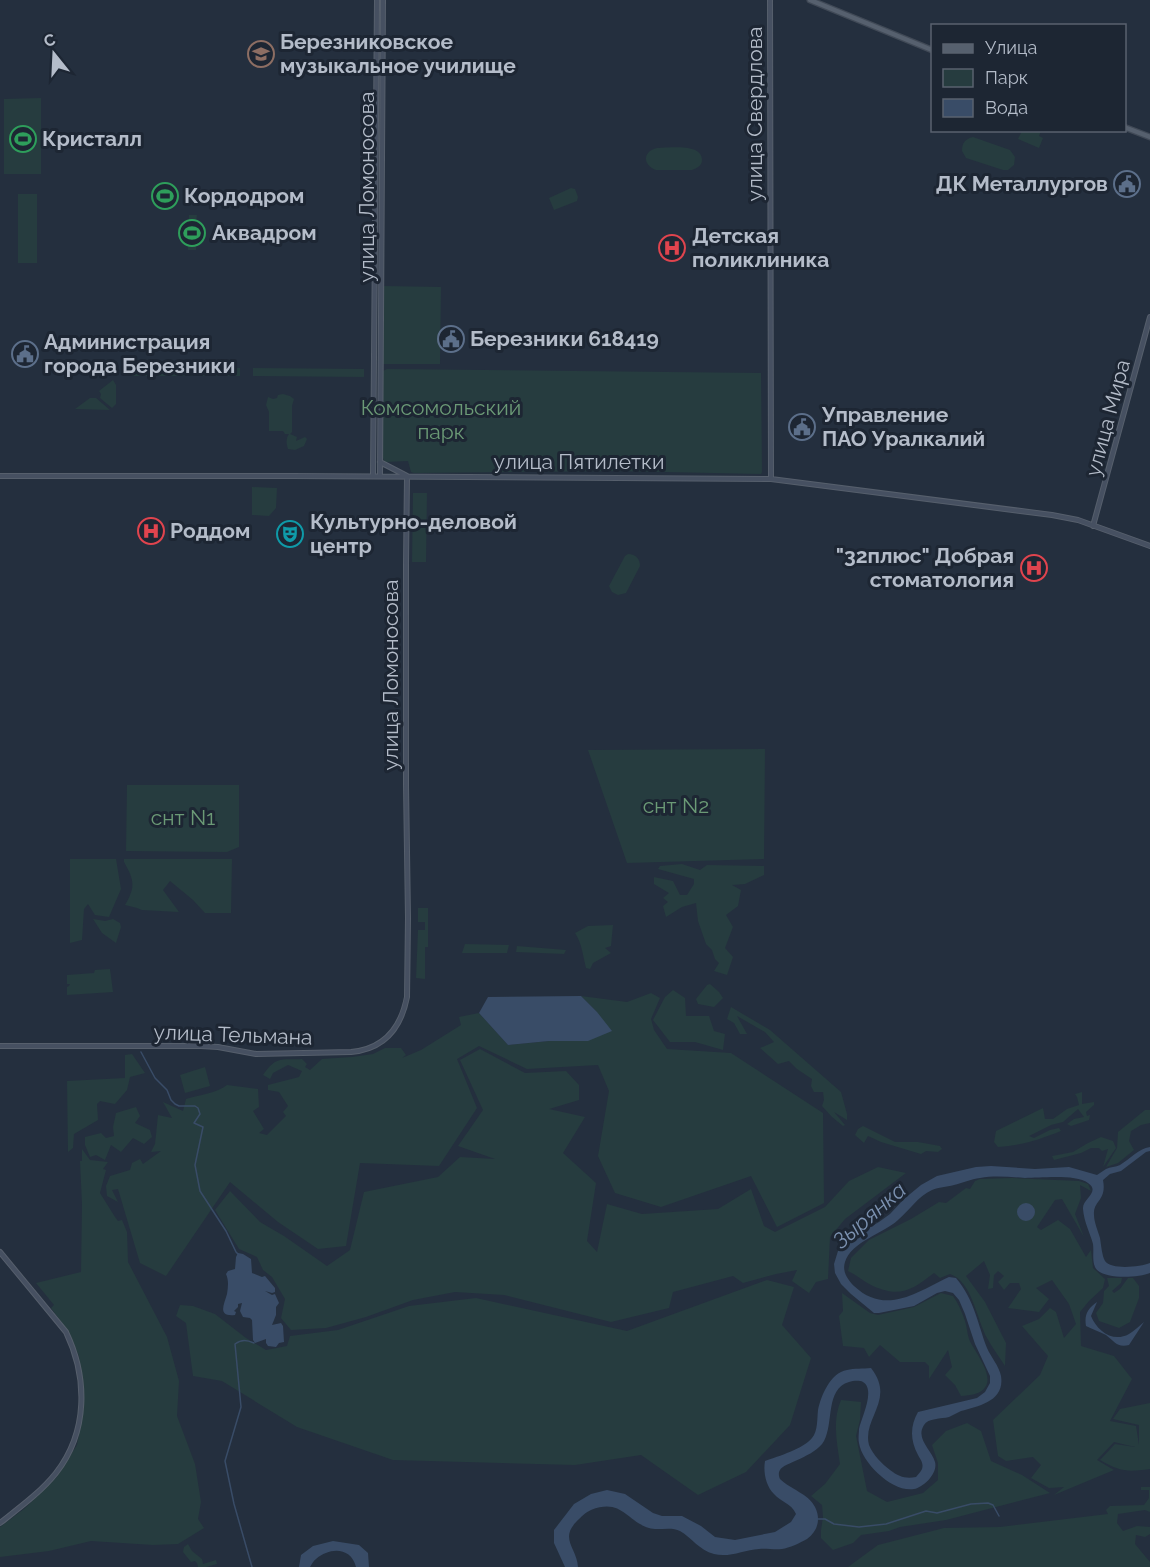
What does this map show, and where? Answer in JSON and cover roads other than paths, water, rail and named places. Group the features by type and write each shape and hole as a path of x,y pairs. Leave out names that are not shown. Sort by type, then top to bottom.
{"main road":[{"name":"улица Ломоносова","path":"373,476 377,0"},
{"name":"улица Ломоносова","path":"380,476 383,0"},
{"name":"улица Свердлова","path":"770,0 771,479"},
{"path":"810,0 931,49"},
{"path":"1126,127 1150,137"},
{"name":"улица Мира","path":"1093,526 1150,317"},
{"path":"373,456 380,456"},
{"path":"380,462 407,477"},
{"name":"улица Пятилетки","path":"0,476 771,479 1052,514 1150,546"},
{"name":"улица Ломоносова","path":"407,477 407,970"},
{"name":"улица Тельмана","path":"0,1046 218,1047 264,1054 361,1051 382,1041 398,1025 407,997 407,970"},
{"path":"0,1252 66,1332 79,1367 82,1393 82,1408 77,1432 61,1466 44,1486 0,1523"}],"water":[{"path":"581,996 612,1031 588,1041 549,1041 508,1045 479,1013 488,997"},
{"path":"1150,1147 1150,1151 1103,1180 1102,1196 1094,1210 1094,1215 1105,1261 1119,1267 1150,1263 1150,1273 1120,1277 1104,1274 1095,1267 1093,1244 1083,1209 1093,1189 1083,1180 1067,1177 991,1177 973,1179 935,1189 922,1196 892,1225 861,1243 848,1255 844,1265 847,1278 866,1295 878,1299 902,1298 949,1277 956,1278 972,1303 987,1348 1000,1372 1001,1384 995,1397 975,1407 949,1417 932,1420 924,1425 923,1440 935,1466 932,1475 922,1485 914,1489 897,1486 880,1475 866,1459 859,1443 859,1429 867,1404 868,1391 863,1382 851,1382 841,1386 836,1392 827,1434 820,1447 782,1467 779,1472 780,1479 784,1483 812,1502 815,1507 818,1516 817,1524 814,1532 807,1539 782,1549 759,1549 720,1555 704,1550 676,1530 649,1528 617,1509 601,1507 587,1512 572,1527 569,1538 578,1567 565,1567 554,1543 554,1530 574,1504 591,1494 607,1490 625,1494 653,1513 662,1516 682,1516 715,1537 735,1540 775,1532 791,1522 796,1514 771,1491 765,1474 765,1461 797,1449 812,1438 824,1392 831,1380 847,1370 871,1368 878,1379 880,1399 868,1435 869,1445 873,1452 896,1474 906,1478 916,1477 922,1467 912,1438 912,1428 918,1412 977,1398 985,1392 990,1383 990,1376 975,1344 959,1300 953,1293 945,1291 937,1293 914,1306 874,1313 841,1284 835,1273 834,1264 838,1251 863,1231 890,1214 921,1185 937,1176 991,1166 1035,1169 1069,1167 1097,1175 1106,1169 1120,1165 1138,1152"},
{"path":"1026,1203 1032,1206 1035,1212 1032,1218 1026,1221 1020,1218 1017,1212 1020,1206"},
{"path":"238,1253 251,1259 252,1273 265,1276 275,1288 275,1292 272,1293 265,1291 272,1295 275,1294 279,1303 272,1325 281,1323 284,1342 279,1343 276,1347 268,1346 266,1339 255,1343 252,1320 243,1317 240,1311 242,1303 238,1304 234,1311 235,1315 224,1312 223,1306 228,1286 226,1274 235,1269"},
{"path":"1097,1302 1091,1316 1101,1331 1106,1334 1123,1336 1131,1333 1144,1322 1129,1345 1119,1345 1106,1335 1086,1326 1087,1312"},
{"path":"333,1541 359,1545 368,1553 369,1567 356,1567 350,1556 333,1551 322,1555 310,1567 299,1567 301,1555 313,1546"}],"waterway":[{"path":"141,1052 155,1078 167,1090 175,1104 198,1108 200,1114 194,1123 203,1127 195,1165 200,1191 239,1255"},
{"path":"252,1567 234,1504 225,1461 241,1407 235,1344 244,1340 254,1343"},
{"path":"818,1519 825,1519 834,1524 859,1527 886,1524 926,1511 937,1513 971,1504 988,1503 993,1505 999,1516"}],"place":[{"name":"Березниковское музыкальное училище","path":"261,54"},
{"name":"Кристалл","path":"23,139"},
{"name":"ДК Металлургов","path":"1127,184"},
{"name":"Кордодром","path":"165,196"},
{"name":"Аквадром","path":"192,233"},
{"name":"Детская поликлиника","path":"672,248"},
{"name":"Березники 618419","path":"451,339"},
{"name":"Администрация города Березники","path":"25,354"},
{"name":"Управление ПАО Уралкалий","path":"802,427"},
{"name":"Роддом","path":"151,531"},
{"name":"Культурно-деловой центр","path":"290,534"},
{"name":"\"32плюс\" Добрая стоматология","path":"1034,568"}],"park label":[{"name":"Комсомольский парк","path":"441,420"},
{"name":"снт N2","path":"676,806"},
{"name":"снт N1","path":"183,818"}],"water label":[{"name":"Зырянка","path":"869,1215"}]}
